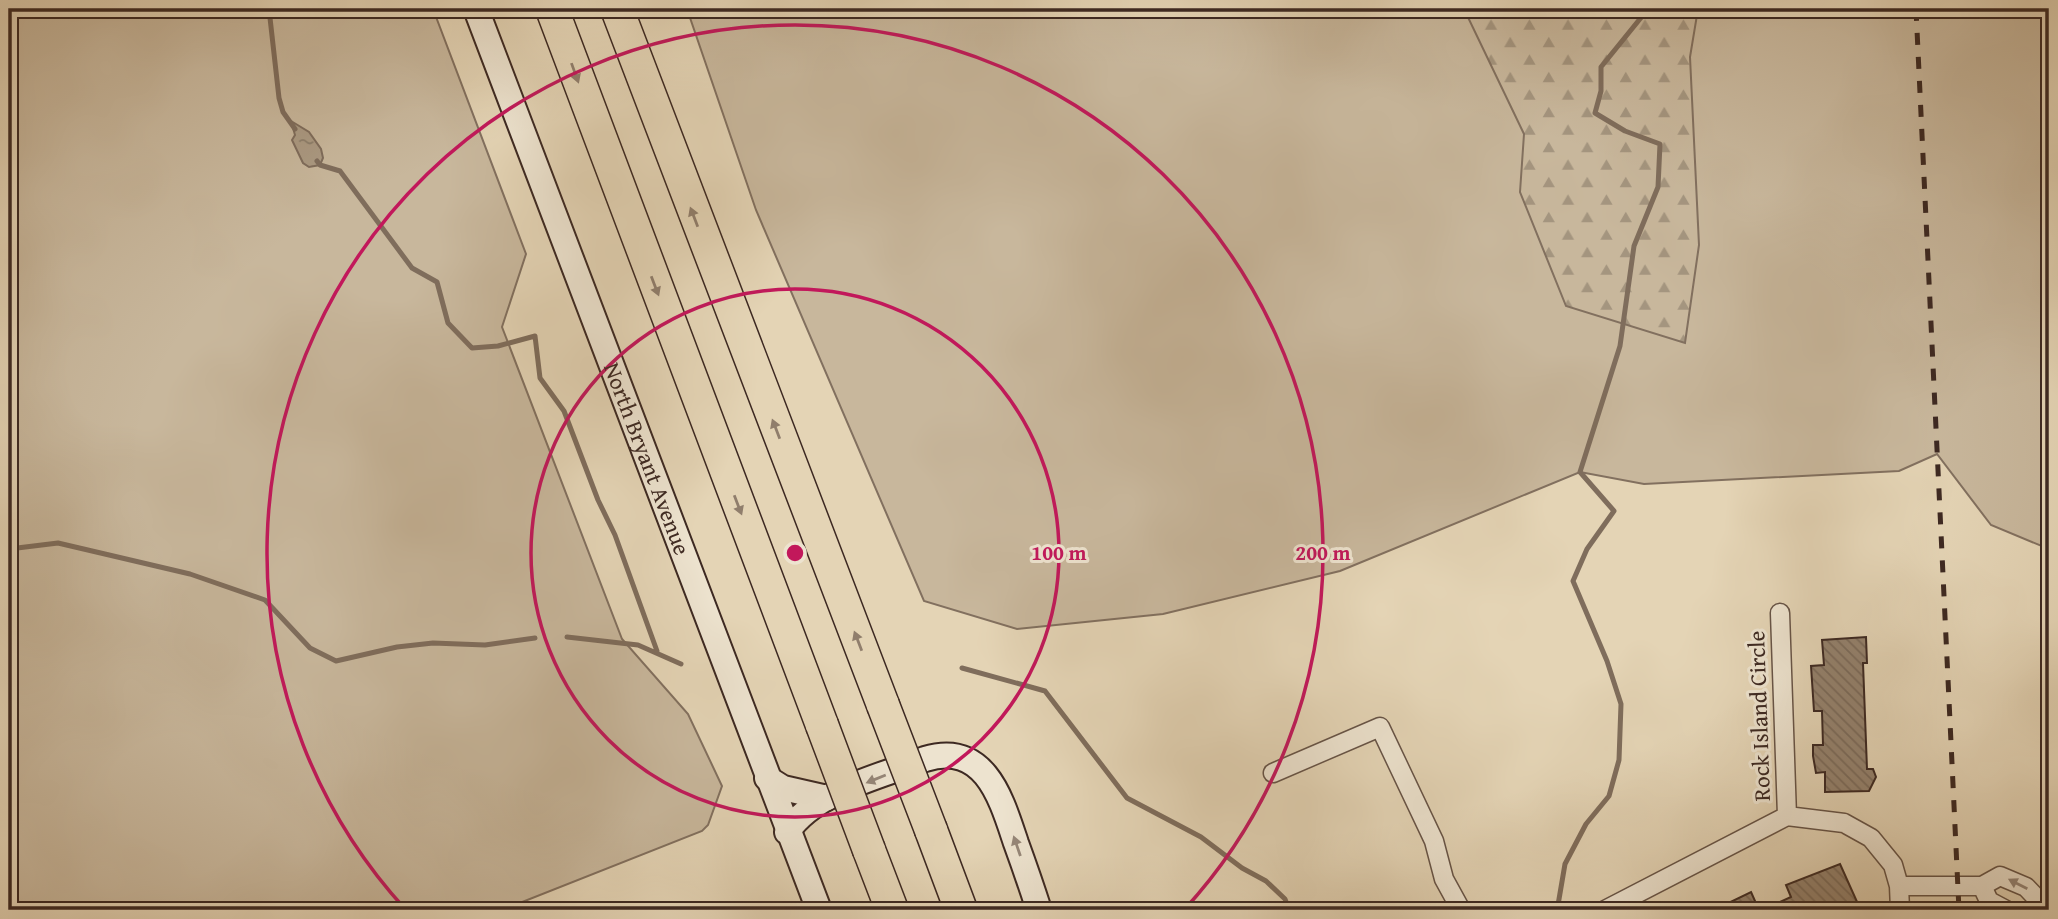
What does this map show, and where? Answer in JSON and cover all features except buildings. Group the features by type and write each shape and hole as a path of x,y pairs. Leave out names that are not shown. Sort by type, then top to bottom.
{"highway":[{"path":"552,9 892,910"},
{"path":"617,9 961,910"}],"street":[{"name":"North Bryant Avenue","path":"476,9 787,832 819,910"},
{"name":"Rock Island Circle","path":"1780,613 1787,816"},
{"path":"1273,773 1380,727 1434,841 1444,879 1461,910"},
{"path":"787,832 798,816 827,798 941,754 969,761 994,786 1039,910"},
{"path":"767,778 783,788 827,798"},
{"path":"1605,910 1787,816 1844,823 1871,838 1893,865 1899,886 1900,910"},
{"path":"1899,886 1982,886 2000,876 2026,887 2048,910"},
{"path":"1982,886 1989,901 2006,910"}],"green space":[{"path":"9,9 433,9 526,254 502,327 622,639 688,714 722,786 708,825 702,831 502,910 9,910"},
{"path":"687,9 2049,9 2049,549 1991,525 1937,454 1899,471 1644,484 1580,472 1340,571 1163,614 1017,629 924,601 756,210"},
{"path":"1464,9 1698,9 1690,57 1699,245 1685,343 1566,306 1520,192 1524,134"}],"water":[{"path":"291,121 309,132 321,149 323,158 320,165 309,167 303,163 292,140 295,135"}],"waterway":[{"path":"269,9 279,98 283,112 295,129"},
{"path":"1558,905 1565,864 1586,824 1609,796 1619,760 1621,704 1607,661 1573,581 1587,549 1614,511 1580,472 1620,346 1634,246 1658,187 1660,144 1625,131 1595,113 1601,91 1601,67 1648,9"},
{"path":"317,161 320,165 340,171 412,268 437,282 448,323 472,348 498,346 535,336 540,378 564,411 598,500 615,535 657,651"},
{"path":"9,549 58,543 190,574 265,600 310,648 336,661 397,647 433,643 485,645 535,638"},
{"path":"567,637 638,645 681,664"},
{"path":"962,668 1045,691 1127,798 1201,837 1242,868 1266,881 1285,899 1289,910"}],"railway":[{"path":"1916,9 1959,910"}]}
